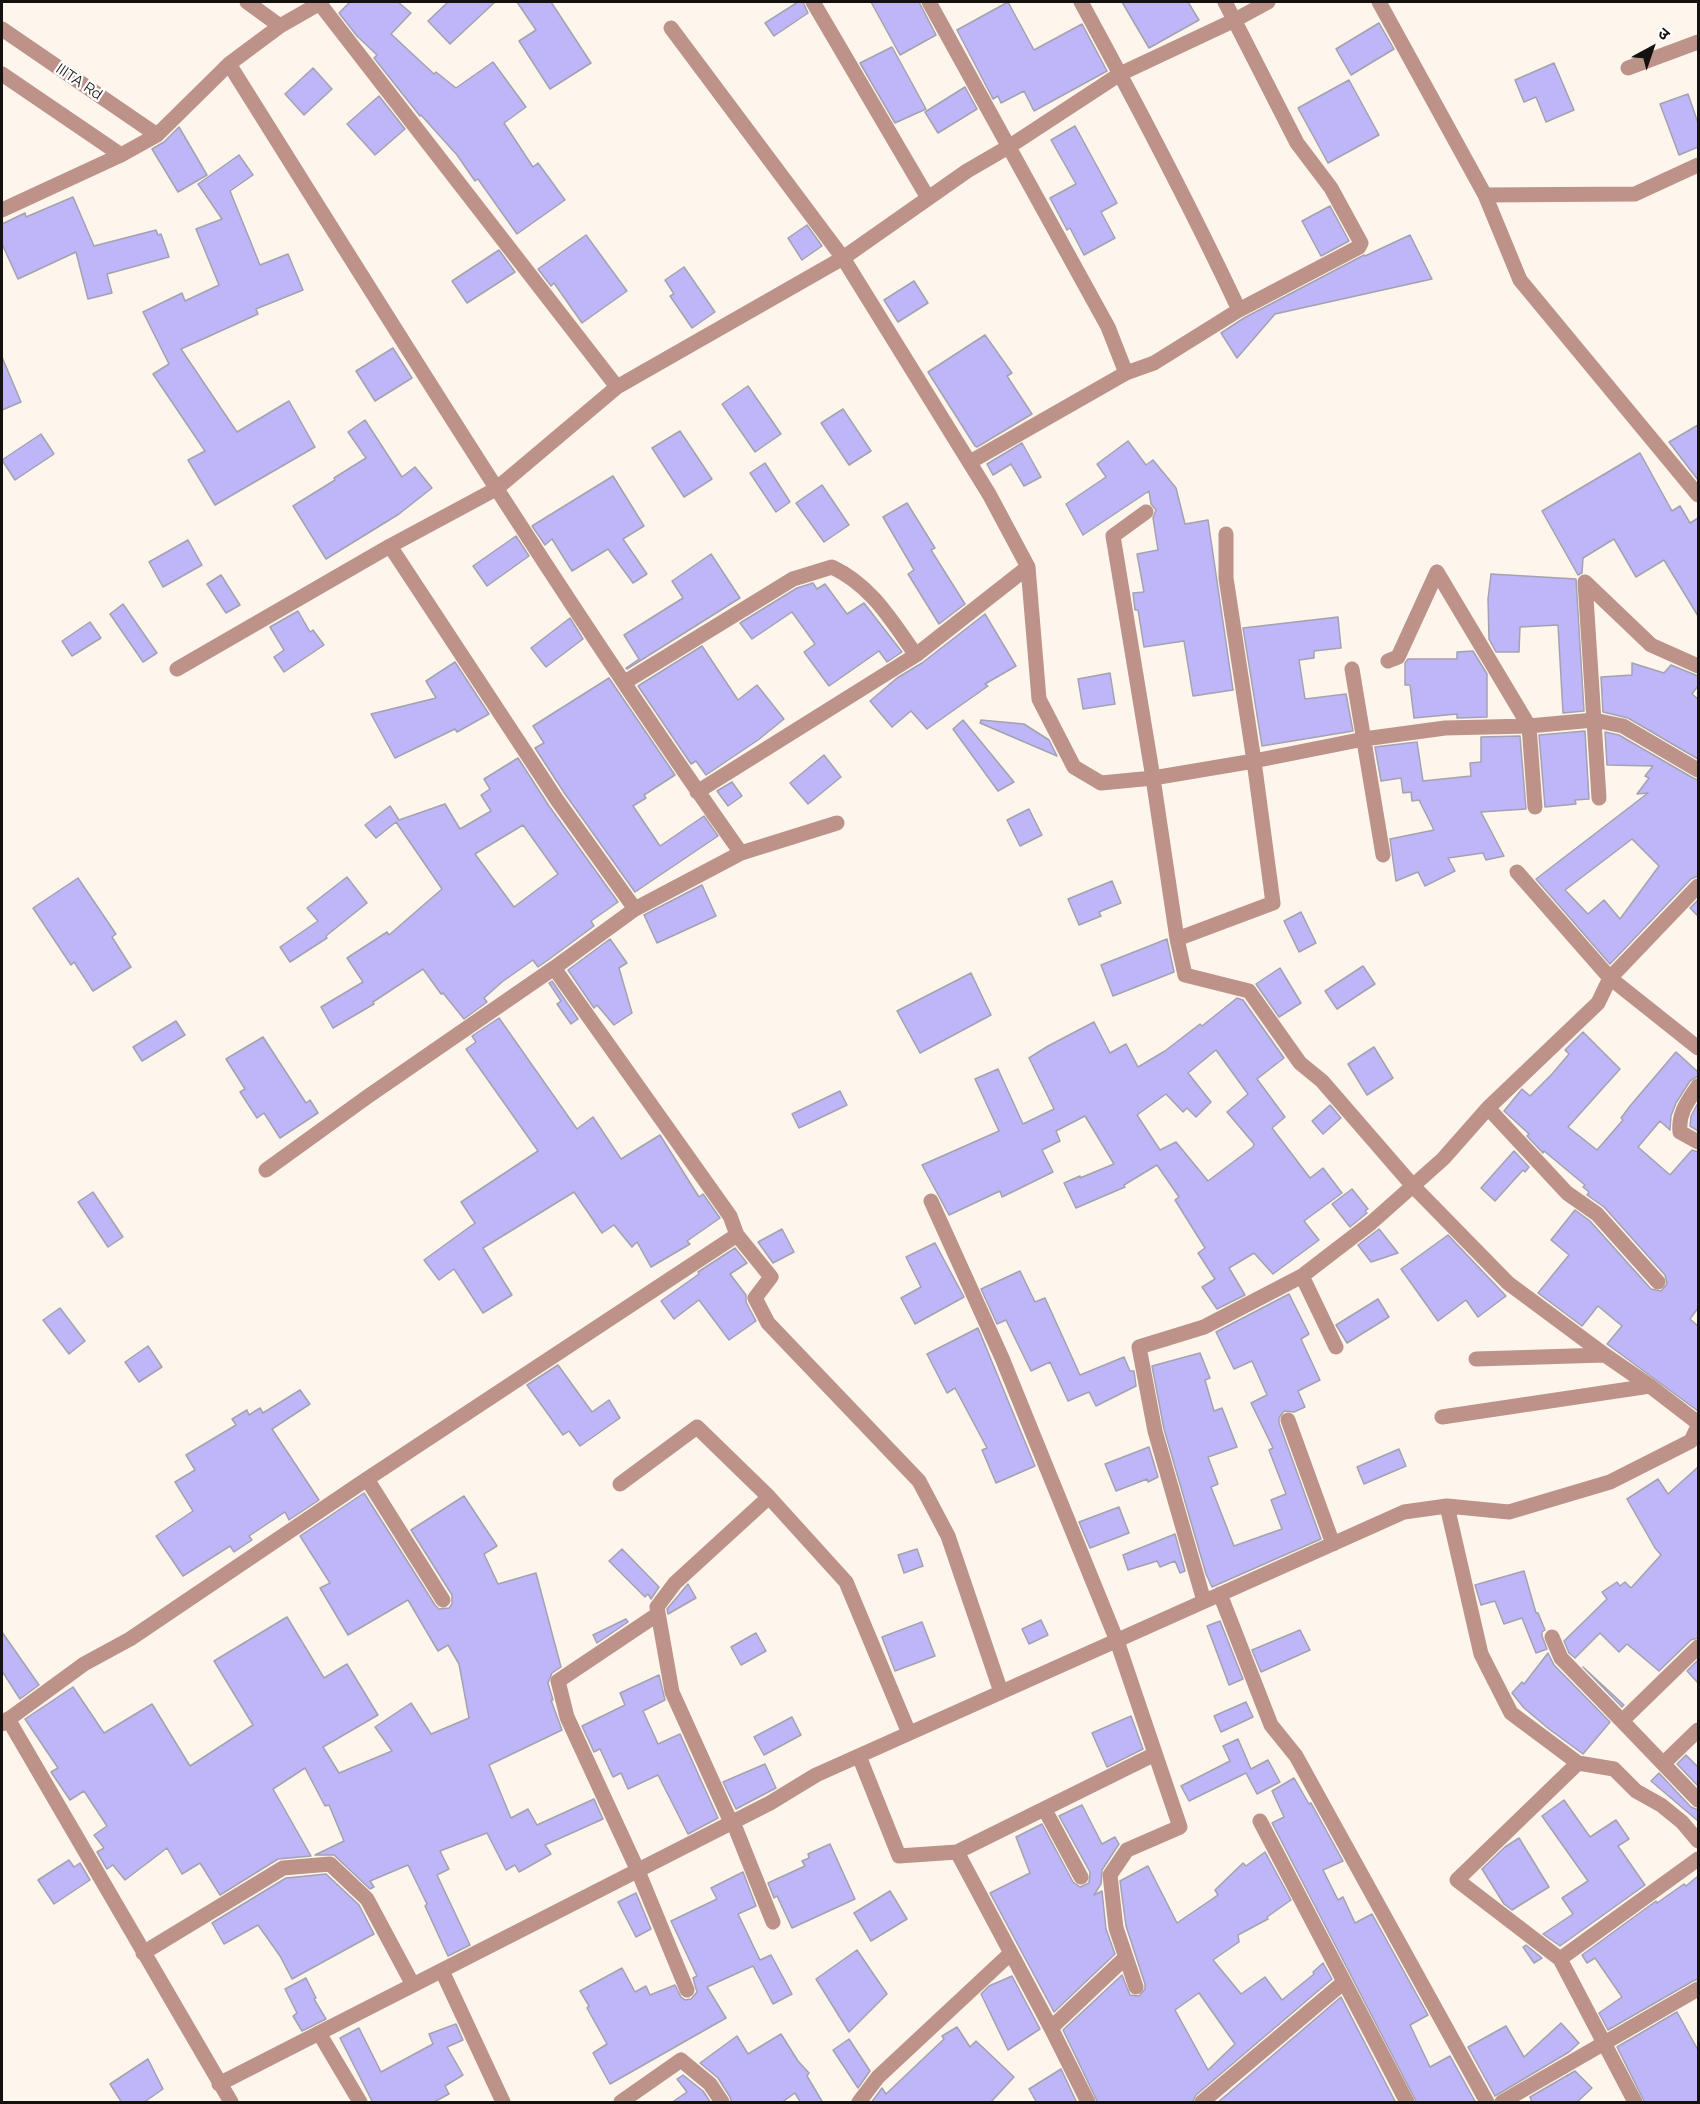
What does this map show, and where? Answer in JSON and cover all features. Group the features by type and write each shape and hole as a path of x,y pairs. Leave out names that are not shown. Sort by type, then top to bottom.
{"street":[{"path":"247,2 280,26"},
{"path":"813,2 928,198"},
{"path":"929,2 1108,327 1126,373"},
{"path":"1081,2 1202,231 1239,310"},
{"path":"970,462 1126,373 1154,363 1239,310 1359,247 1361,243 1331,188 1297,143 1225,2"},
{"path":"177,669 390,546 496,489 617,387 843,258 967,171 1010,147 1120,74 1268,2"},
{"path":"1378,2 1485,195 1520,280 1693,479 1698,495"},
{"path":"2,210 121,155 157,135 229,64 280,26 321,3 617,387"},
{"path":"671,28 843,258 989,494 1028,567 1038,699 1074,766 1101,783 1153,778 1364,739 1445,728 1529,726 1594,720 1623,726 1698,770"},
{"name":"IIITA Rd","path":"2,29 157,135"},
{"path":"1628,68 1698,42"},
{"path":"229,64 496,489 741,853"},
{"path":"2,74 121,155"},
{"path":"1485,195 1635,194 1698,165"},
{"path":"219,2084 770,1803 816,1775 1404,1512 1447,1506 1509,1512 1610,1482 1695,1445 1698,1425 1650,1386 1508,1283 1413,1186 1322,1082 1300,1063 1249,991 1185,975 1177,939 1113,536 1146,512"},
{"path":"1177,939 1273,903 1226,578 1226,534"},
{"path":"390,546 557,800 635,909"},
{"path":"625,682 793,579 832,567 850,576 870,592 916,655"},
{"path":"698,792 916,655 1028,567"},
{"path":"1388,661 1398,657 1437,572 1529,726 1535,807"},
{"path":"1599,798 1585,582 1652,645 1698,666"},
{"path":"1352,669 1383,855"},
{"path":"266,1170 635,909 741,853 837,822"},
{"path":"1517,872 1610,978 1698,1048"},
{"path":"1204,1601 1155,1431 1138,1347 1204,1327 1302,1276 1371,1223 1443,1160 1488,1108 1598,1003 1610,978 1698,886"},
{"path":"554,968 730,1216 737,1235 771,1277 755,1298 768,1323 919,1481 948,1536 1001,1692"},
{"path":"1698,1086 1683,1107 1679,1123 1680,1132 1698,1142"},
{"path":"1488,1108 1567,1193 1598,1214 1658,1282"},
{"path":"931,1201 1002,1358 1117,1641 1180,1827 1127,1850 1110,1875 1116,1928 1136,1987"},
{"path":"231,2103 5,1722 84,1664 130,1639 367,1479 737,1235"},
{"path":"1302,1276 1336,1347"},
{"path":"1476,1359 1605,1355"},
{"path":"1442,1417 1650,1386"},
{"path":"1288,1420 1333,1544"},
{"path":"620,1484 698,1427 769,1497 846,1582 909,1733"},
{"path":"367,1479 443,1600"},
{"path":"769,1497 675,1583 657,1607 672,1692 729,1818 733,1822 773,1922"},
{"path":"1447,1506 1481,1654 1511,1713 1578,1763 1614,1769 1636,1791 1661,1805 1682,1822 1698,1841"},
{"path":"1220,1594 1271,1725 1296,1756 1487,2103"},
{"path":"658,1614 558,1681 567,1717 638,1871 687,1990"},
{"path":"1552,1637 1561,1658 1698,1800"},
{"path":"1622,1721 1698,1647"},
{"path":"1664,1763 1698,1730"},
{"path":"859,1756 899,1856 957,1852 1155,1754"},
{"path":"1578,1763 1457,1880 1560,1959 1635,2103"},
{"path":"1045,1810 1081,1877"},
{"path":"1260,1821 1407,2103"},
{"path":"957,1852 1051,2028 1088,2103"},
{"path":"1560,1959 1698,1859"},
{"path":"143,1953 283,1868 330,1864 367,1899 413,1985"},
{"path":"859,2103 878,2077 1011,1953"},
{"path":"1051,2028 1126,1957"},
{"path":"442,1971 503,2103"},
{"path":"1202,2103 1344,1982"},
{"path":"1502,2103 1698,1989"},
{"path":"319,2033 360,2103"},
{"path":"621,2103 681,2060 710,2084 722,2103"}],"building":[{"path":"350,2 398,2 411,13 391,34 434,74 436,72 456,88 493,62 526,107 504,123 533,167 538,163 565,200 517,234 478,179 475,181 457,155 420,116 374,58 377,55 357,36 339,13"},
{"path":"448,2 495,2 450,44 428,21"},
{"path":"517,2 551,2 591,63 550,89 519,41 536,30"},
{"path":"798,2 803,2 808,13 774,36 765,23"},
{"path":"871,2 919,2 936,35 900,55"},
{"path":"1008,2 1034,50 1082,24 1107,71 1034,111 1024,91 1001,103 998,96 993,99 957,30"},
{"path":"1122,2 1188,2 1199,20 1149,48"},
{"path":"1379,23 1394,49 1351,75 1336,49"},
{"path":"892,47 926,109 895,123 860,63"},
{"path":"1554,63 1574,110 1546,122 1536,97 1524,102 1515,80"},
{"path":"313,68 332,89 304,115 285,94"},
{"path":"1349,80 1379,135 1328,163 1298,108"},
{"path":"965,87 977,109 938,133 925,112"},
{"path":"1688,94 1698,123 1698,147 1679,155 1660,104"},
{"path":"379,96 405,129 375,155 347,124"},
{"path":"1075,126 1117,203 1101,212 1115,238 1084,255 1070,228 1067,230 1050,198 1076,184 1051,140"},
{"path":"179,127 207,175 178,192 152,149 164,142"},
{"path":"239,155 253,175 230,191 260,265 288,254 303,290 256,309 258,314 181,349 237,432 289,401 315,447 215,505 188,460 205,451 153,374 169,364 143,312 182,293 185,301 219,285 196,229 222,219 198,184"},
{"path":"73,197 94,246 156,230 158,235 161,234 169,257 107,274 112,293 88,299 76,252 18,279 2,244 2,224 25,213 26,217"},
{"path":"1330,206 1349,241 1321,256 1302,221"},
{"path":"807,225 822,246 802,260 788,238"},
{"path":"586,235 627,291 582,323 554,283 551,286 538,269"},
{"path":"1410,235 1432,279 1275,314 1237,358 1221,333 1244,318 1364,255"},
{"path":"499,250 515,272 467,303 452,281"},
{"path":"684,267 715,312 692,328 670,296 674,294 665,280"},
{"path":"914,281 928,303 898,322 884,300"},
{"path":"985,335 1012,373 1007,376 1032,414 977,447 928,372"},
{"path":"393,348 412,378 375,401 356,371"},
{"path":"2,357 21,402 2,410"},
{"path":"748,386 781,434 755,452 722,404"},
{"path":"843,409 871,451 849,465 821,423"},
{"path":"365,420 402,477 415,467 432,488 399,514 326,559 293,506 366,458 348,432"},
{"path":"1698,425 1698,480 1669,442"},
{"path":"680,431 712,479 684,497 652,448"},
{"path":"41,434 54,454 15,480 2,460"},
{"path":"1128,441 1146,465 1153,460 1176,488 1185,524 1208,520 1233,690 1193,696 1184,641 1144,647 1133,593 1144,592 1137,554 1158,550 1153,518 1156,510 1151,504 1149,491 1083,535 1066,504 1106,477 1097,464"},
{"path":"1022,443 1041,477 1024,486 1011,464 993,475 987,464"},
{"path":"1640,453 1672,511 1680,506 1690,523 1698,518 1698,616 1664,560 1636,577 1614,539 1583,558 1582,573 1578,575 1542,511"},
{"path":"765,463 790,502 776,512 750,473"},
{"path":"613,476 644,526 623,539 647,574 633,583 608,549 572,571 552,539 545,545 532,526"},
{"path":"822,485 849,525 824,542 796,503"},
{"path":"907,503 935,548 931,550 965,604 939,624 908,574 914,570 883,517"},
{"path":"516,536 529,556 487,586 473,566"},
{"path":"188,540 202,565 163,587 149,562"},
{"path":"711,554 740,598 627,669 639,659 624,635 683,598 672,581"},
{"path":"1491,574 1576,579 1584,711 1563,713 1558,625 1520,627 1519,652 1496,652 1489,639 1488,599"},
{"path":"221,575 240,605 226,613 207,584"},
{"path":"813,583 817,589 825,584 847,614 864,603 902,652 887,662 879,651 829,686 804,652 815,644 792,612 752,639 740,623 797,588"},
{"path":"123,604 157,653 143,662 110,614"},
{"path":"298,611 310,632 313,630 324,645 284,672 274,657 284,650 270,627"},
{"path":"985,614 1016,666 985,684 988,686 927,729 911,711 892,727 870,701 897,678 922,663"},
{"path":"1338,617 1341,648 1314,651 1314,658 1299,660 1305,699 1346,694 1353,731 1262,746 1243,628"},
{"path":"570,618 583,639 546,667 531,648"},
{"path":"90,622 101,638 72,656 62,641"},
{"path":"702,646 738,700 757,685 784,719 758,740 706,775 696,761 691,764 638,686"},
{"path":"1473,651 1487,674 1487,717 1457,718 1457,714 1414,718 1410,685 1405,685 1405,663 1408,659 1457,659 1457,652"},
{"path":"455,662 489,714 457,732 455,729 395,758 371,714 436,698 426,681"},
{"path":"1632,663 1664,673 1671,665 1698,676 1698,686 1692,694 1698,699 1698,759 1628,718 1603,712 1601,677 1632,675"},
{"path":"1110,673 1115,704 1083,709 1078,679"},
{"path":"609,678 675,775 644,795 646,798 633,806 660,846 704,816 718,836 635,892 535,748 544,743 533,726"},
{"path":"963,720 1014,782 998,791 953,729"},
{"path":"981,720 1024,724 1049,740 1057,756 980,723"},
{"path":"1585,731 1589,799 1575,800 1576,804 1545,807 1539,735"},
{"path":"1605,732 1619,735 1698,780 1698,876 1691,879 1610,964 1536,879 1648,793 1637,794 1649,778 1645,776 1653,766 1607,765","holes":["1632,839 1659,866 1620,919 1604,900 1588,914 1565,890"]},
{"path":"1520,736 1526,809 1481,812 1504,856 1486,860 1483,853 1448,858 1455,871 1425,886 1418,872 1396,881 1390,839 1434,830 1419,800 1412,801 1411,792 1403,793 1401,778 1381,781 1375,747 1417,742 1423,781 1471,776 1470,763 1481,762 1481,737"},
{"path":"824,755 841,777 808,804 790,783"},
{"path":"518,758 549,806 618,902 591,921 594,926 538,967 533,960 502,982 484,998 487,1002 464,1019 443,993 441,994 423,969 373,1002 374,1004 333,1028 321,1007 363,982 347,958 387,932 389,935 442,889 396,822 376,838 365,825 390,806 399,820 445,804 460,829 491,811 481,795 490,789 484,779","holes":["523,825 558,874 514,907 475,854"]},
{"path":"732,782 742,796 728,806 717,791"},
{"path":"1029,809 1042,835 1020,846 1007,820"},
{"path":"347,877 367,903 326,936 327,938 290,962 280,947 318,921 307,908"},
{"path":"78,878 116,934 112,937 131,967 93,991 74,962 71,965 33,908"},
{"path":"1112,881 1121,903 1099,912 1101,916 1079,925 1068,899"},
{"path":"702,885 716,916 657,943 644,915"},
{"path":"1698,900 1698,916 1690,908"},
{"path":"1301,912 1316,943 1299,952 1284,921"},
{"path":"610,939 627,963 619,968 632,1013 614,1025 597,1005 594,1008 568,970"},
{"path":"1167,939 1174,972 1113,996 1101,965"},
{"path":"1363,966 1375,984 1337,1009 1325,991"},
{"path":"1280,968 1301,1003 1279,1017 1256,984"},
{"path":"971,973 991,1015 920,1053 897,1011"},
{"path":"552,981 578,1019 571,1024 557,1004 561,1001 549,983"},
{"path":"1237,998 1243,1000 1284,1058 1257,1079 1285,1117 1272,1128 1310,1178 1323,1168 1342,1193 1304,1221 1319,1240 1273,1274 1254,1253 1229,1268 1245,1295 1217,1309 1202,1287 1215,1279 1198,1253 1205,1248 1175,1200 1179,1197 1157,1165 1124,1185 1125,1187 1076,1208 1064,1183 1114,1164 1085,1116 1056,1131 1060,1141 1042,1150 1053,1172 1002,1197 1000,1191 949,1215 922,1165 999,1131 975,1079 998,1069 1023,1124 1054,1109 1029,1058 1048,1046 1094,1022 1110,1053 1126,1044 1138,1067 1165,1051 1200,1024 1202,1026","holes":["1216,1050 1248,1094 1227,1112 1254,1144 1253,1147 1208,1181 1176,1142 1160,1150 1137,1115 1166,1094 1183,1112 1187,1108 1196,1117 1211,1102 1188,1073"]},
{"path":"499,1018 577,1129 593,1117 621,1159 660,1135 699,1197 703,1194 720,1218 687,1241 690,1244 651,1267 637,1242 632,1247 614,1225 602,1233 574,1192 483,1248 512,1295 483,1313 454,1269 439,1280 424,1260 475,1223 461,1202 538,1151 466,1049 476,1042 472,1036"},
{"path":"176,1021 185,1035 142,1061 133,1047"},
{"path":"1583,1032 1620,1069 1568,1127 1597,1150 1623,1120 1621,1118 1630,1106 1676,1052 1698,1072 1698,1076 1690,1081 1676,1103 1671,1116 1670,1130 1660,1121 1638,1147 1670,1175 1692,1150 1698,1152 1698,1308 1690,1319 1698,1326 1698,1411 1607,1344 1622,1326 1598,1306 1582,1326 1538,1293 1569,1255 1551,1240 1575,1210 1590,1221 1651,1289 1661,1291 1667,1284 1665,1275 1604,1207 1587,1195 1589,1192 1583,1187 1585,1185 1544,1151 1543,1153 1527,1136 1529,1134 1504,1111 1522,1089 1530,1096 1552,1074 1569,1054 1565,1050"},
{"path":"263,1037 306,1103 310,1100 318,1113 280,1138 264,1113 257,1118 240,1092 245,1089 226,1059"},
{"path":"1374,1047 1393,1078 1367,1095 1348,1064"},
{"path":"840,1091 847,1105 799,1128 792,1114"},
{"path":"1698,1103 1698,1131 1690,1126 1691,1116"},
{"path":"1330,1105 1341,1118 1323,1134 1312,1121"},
{"path":"1514,1151 1529,1167 1525,1172 1523,1170 1495,1201 1481,1188"},
{"path":"1352,1189 1368,1209 1365,1211 1367,1213 1350,1227 1332,1204"},
{"path":"93,1192 123,1237 108,1247 78,1202"},
{"path":"782,1229 794,1252 773,1263 758,1242"},
{"path":"1379,1229 1398,1253 1371,1262 1358,1245"},
{"path":"1448,1235 1506,1296 1478,1317 1466,1300 1438,1321 1401,1269"},
{"path":"935,1243 964,1297 915,1324 901,1298 921,1287 906,1257"},
{"path":"735,1248 747,1263 730,1274 746,1295 746,1302 756,1321 729,1340 699,1300 674,1319 661,1301 699,1274 698,1272"},
{"path":"1020,1271 1035,1302 1045,1298 1080,1375 1124,1357 1130,1371 1134,1371 1136,1386 1096,1406 1089,1392 1068,1401 1050,1362 1031,1371 1006,1320 997,1324 981,1289"},
{"path":"1289,1294 1309,1334 1301,1339 1320,1380 1298,1391 1305,1407 1294,1412 1284,1411 1279,1418 1279,1423 1321,1539 1212,1587 1206,1574 1164,1429 1152,1366 1200,1353 1210,1378 1205,1380 1214,1411 1222,1408 1237,1447 1208,1457 1218,1484 1211,1487 1234,1546 1282,1529 1271,1500 1286,1494 1269,1450 1273,1448 1251,1403 1267,1395 1252,1361 1234,1369 1216,1332"},
{"path":"1378,1299 1389,1317 1347,1343 1336,1325"},
{"path":"60,1308 85,1341 69,1354 43,1320"},
{"path":"978,1328 1035,1466 996,1483 982,1450 987,1448 955,1388 947,1393 927,1354"},
{"path":"148,1346 162,1367 139,1382 125,1362"},
{"path":"558,1365 592,1412 609,1400 620,1418 580,1446 569,1431 563,1435 527,1385"},
{"path":"300,1390 310,1404 272,1429 319,1500 289,1520 285,1512 249,1536 252,1540 234,1552 230,1546 183,1576 156,1536 193,1511 175,1482 195,1470 186,1455 236,1425 232,1419 247,1410 249,1415 260,1408 263,1413"},
{"path":"1149,1447 1158,1477 1116,1491 1105,1464"},
{"path":"1399,1449 1406,1466 1364,1484 1357,1467"},
{"path":"1698,1467 1698,1638 1691,1640 1659,1671 1627,1644 1619,1652 1600,1633 1575,1658 1569,1653 1564,1641 1607,1599 1602,1592 1617,1582 1620,1586 1625,1582 1631,1588 1661,1555 1627,1499 1658,1479 1668,1494"},
{"path":"364,1493 439,1609 449,1608 452,1604 452,1595 411,1530 464,1496 497,1546 484,1554 498,1584 536,1573 561,1667 552,1673 548,1683 553,1700 551,1700 562,1730 489,1765 511,1818 528,1809 537,1825 594,1799 603,1819 545,1845 551,1854 519,1872 515,1865 506,1870 487,1833 440,1851 449,1869 437,1875 470,1945 448,1956 408,1865 370,1881 374,1887 370,1889 334,1855 315,1855 344,1841 329,1805 325,1806 305,1768 273,1789 311,1856 278,1859 220,1895 200,1863 182,1874 167,1848 125,1880 113,1865 107,1869 97,1852 104,1848 94,1835 107,1826 84,1791 70,1800 51,1772 58,1768 25,1719 73,1687 104,1733 152,1704 190,1766 253,1725 214,1661 287,1617 324,1678 347,1664 378,1715 323,1747 339,1773 392,1751 375,1727 411,1703 431,1734 469,1718 459,1664 448,1645 438,1651 408,1600 348,1635 320,1588 330,1583 300,1536"},
{"path":"1119,1507 1129,1533 1090,1548 1079,1522"},
{"path":"1175,1534 1185,1571 1180,1573 1175,1561 1160,1567 1157,1561 1128,1570 1123,1555"},
{"path":"622,1549 659,1587 651,1599 648,1594 645,1597 609,1561"},
{"path":"917,1549 923,1566 904,1573 898,1555"},
{"path":"1524,1571 1536,1613 1545,1630 1542,1636 1547,1649 1536,1653 1522,1618 1504,1624 1495,1601 1481,1605 1475,1585"},
{"path":"688,1584 696,1598 668,1614 667,1609"},
{"path":"626,1619 628,1622 597,1643 593,1635"},
{"path":"1041,1620 1048,1635 1029,1644 1022,1629"},
{"path":"1220,1621 1243,1679 1229,1685 1207,1626"},
{"path":"922,1622 935,1656 895,1671 882,1637"},
{"path":"1300,1630 1310,1650 1261,1672 1252,1650"},
{"path":"2,1632 39,1685 20,1699 2,1671"},
{"path":"756,1633 766,1651 741,1665 731,1647"},
{"path":"1548,1653 1554,1665 1610,1722 1583,1754 1524,1708 1512,1693 1522,1682 1524,1684"},
{"path":"1698,1660 1698,1683 1687,1671"},
{"path":"1583,1667 1624,1705 1622,1707"},
{"path":"659,1675 665,1700 643,1711 658,1744 680,1734 718,1818 688,1834 658,1775 628,1789 621,1773 613,1777 600,1749 594,1752 582,1726 625,1705 620,1693"},
{"path":"1246,1702 1253,1717 1221,1732 1214,1716"},
{"path":"1131,1716 1143,1749 1107,1767 1092,1733"},
{"path":"792,1717 801,1735 764,1755 754,1737"},
{"path":"1238,1739 1251,1769 1268,1760 1280,1782 1257,1794 1246,1773 1189,1801 1181,1786 1230,1761 1223,1746"},
{"path":"1686,1755 1698,1767 1698,1786 1677,1764"},
{"path":"765,1764 776,1788 736,1809 723,1782"},
{"path":"1659,1773 1691,1807 1698,1810 1698,1821 1651,1781"},
{"path":"1294,1778 1309,1804 1311,1803 1343,1861 1323,1870 1338,1900 1343,1897 1355,1923 1372,1914 1428,2015 1410,2025 1430,2067 1450,2056 1476,2103 1417,2103 1272,1823 1284,1817 1272,1791"},
{"path":"1564,1800 1590,1837 1616,1820 1629,1839 1618,1846 1645,1885 1560,1946 1543,1934 1573,1914 1562,1898 1588,1881 1542,1816"},
{"path":"1082,1805 1102,1844 1115,1837 1119,1844 1102,1870 1101,1884 1094,1895 1102,1891 1106,1929 1115,1954 1054,2012 990,1893 1030,1873 1016,1837 1042,1824 1073,1882 1080,1887 1089,1883 1090,1872 1059,1816"},
{"path":"1519,1838 1549,1887 1512,1910 1504,1904 1482,1869 1505,1847"},
{"path":"830,1844 855,1899 792,1928 777,1896 774,1898 768,1883 805,1866 802,1861 809,1858 808,1854"},
{"path":"1265,1852 1291,1900 1267,1917 1268,1919 1238,1935 1239,1942 1213,1960 1241,1994 1265,1977 1282,2000 1314,1974 1313,1972 1323,1963 1332,1979 1196,2095 1192,2103 1098,2103 1063,2030 1122,1975 1130,1995 1139,1996 1145,1989 1126,1926 1120,1881 1148,1866 1177,1923 1218,1895 1215,1890 1243,1863 1246,1866","holes":["1199,1993 1235,2044 1208,2070 1175,2010"]},
{"path":"69,1860 74,1867 80,1863 90,1880 54,1904 38,1880"},
{"path":"743,1872 756,1906 738,1914 760,1960 771,1955 792,1994 773,2004 753,1966 707,1987 726,2018 610,2084 593,2053 607,2044 580,1991 622,1968 635,1992 646,1986 650,1995 675,1985 681,1997 685,2000 691,1999 697,1992 693,1978 697,1976 671,1921 717,1899 711,1888"},
{"path":"326,1874 359,1905 374,1934 292,1979 280,1956 258,1925 224,1944 212,1923 286,1878"},
{"path":"1698,1876 1698,1979 1608,2030 1599,2013 1622,1997 1595,1958 1587,1963 1582,1955 1656,1901 1657,1903 1684,1884 1686,1886"},
{"path":"890,1891 907,1919 871,1941 854,1913"},
{"path":"636,1893 651,1929 636,1937 618,1902"},
{"path":"1526,1945 1542,1958 1534,1963 1523,1947"},
{"path":"857,1950 887,1994 849,2032 816,1979"},
{"path":"1012,1976 1040,2029 1008,2050 981,1994 989,1986"},
{"path":"306,1978 316,1998 314,1999 326,2019 302,2031 293,2016 297,2013 285,1989"},
{"path":"1341,1997 1396,2103 1217,2103"},
{"path":"1677,2012 1698,2050 1698,2103 1645,2103 1617,2047"},
{"path":"1561,2023 1579,2043 1569,2052 1495,2096 1468,2047 1506,2026 1524,2057"},
{"path":"456,2024 463,2040 447,2047 463,2075 445,2086 449,2094 432,2103 373,2103 340,2038 359,2028 381,2072 433,2044 429,2034"},
{"path":"957,2027 970,2047 976,2041 1014,2077 990,2103 871,2103 882,2088 886,2094 944,2039 942,2036"},
{"path":"781,2034 798,2061 809,2073 807,2076 823,2103 801,2103 795,2093 781,2103 732,2103 718,2078 700,2063 737,2036 748,2054"},
{"path":"849,2039 870,2071 858,2088 833,2050"},
{"path":"148,2059 163,2089 143,2103 122,2103 110,2084"},
{"path":"1061,2069 1077,2103 1037,2103 1029,2089"},
{"path":"1575,2071 1592,2088 1576,2103 1532,2103 1530,2097"},
{"path":"683,2075 703,2091 711,2103 671,2103 687,2092 677,2079"}]}
